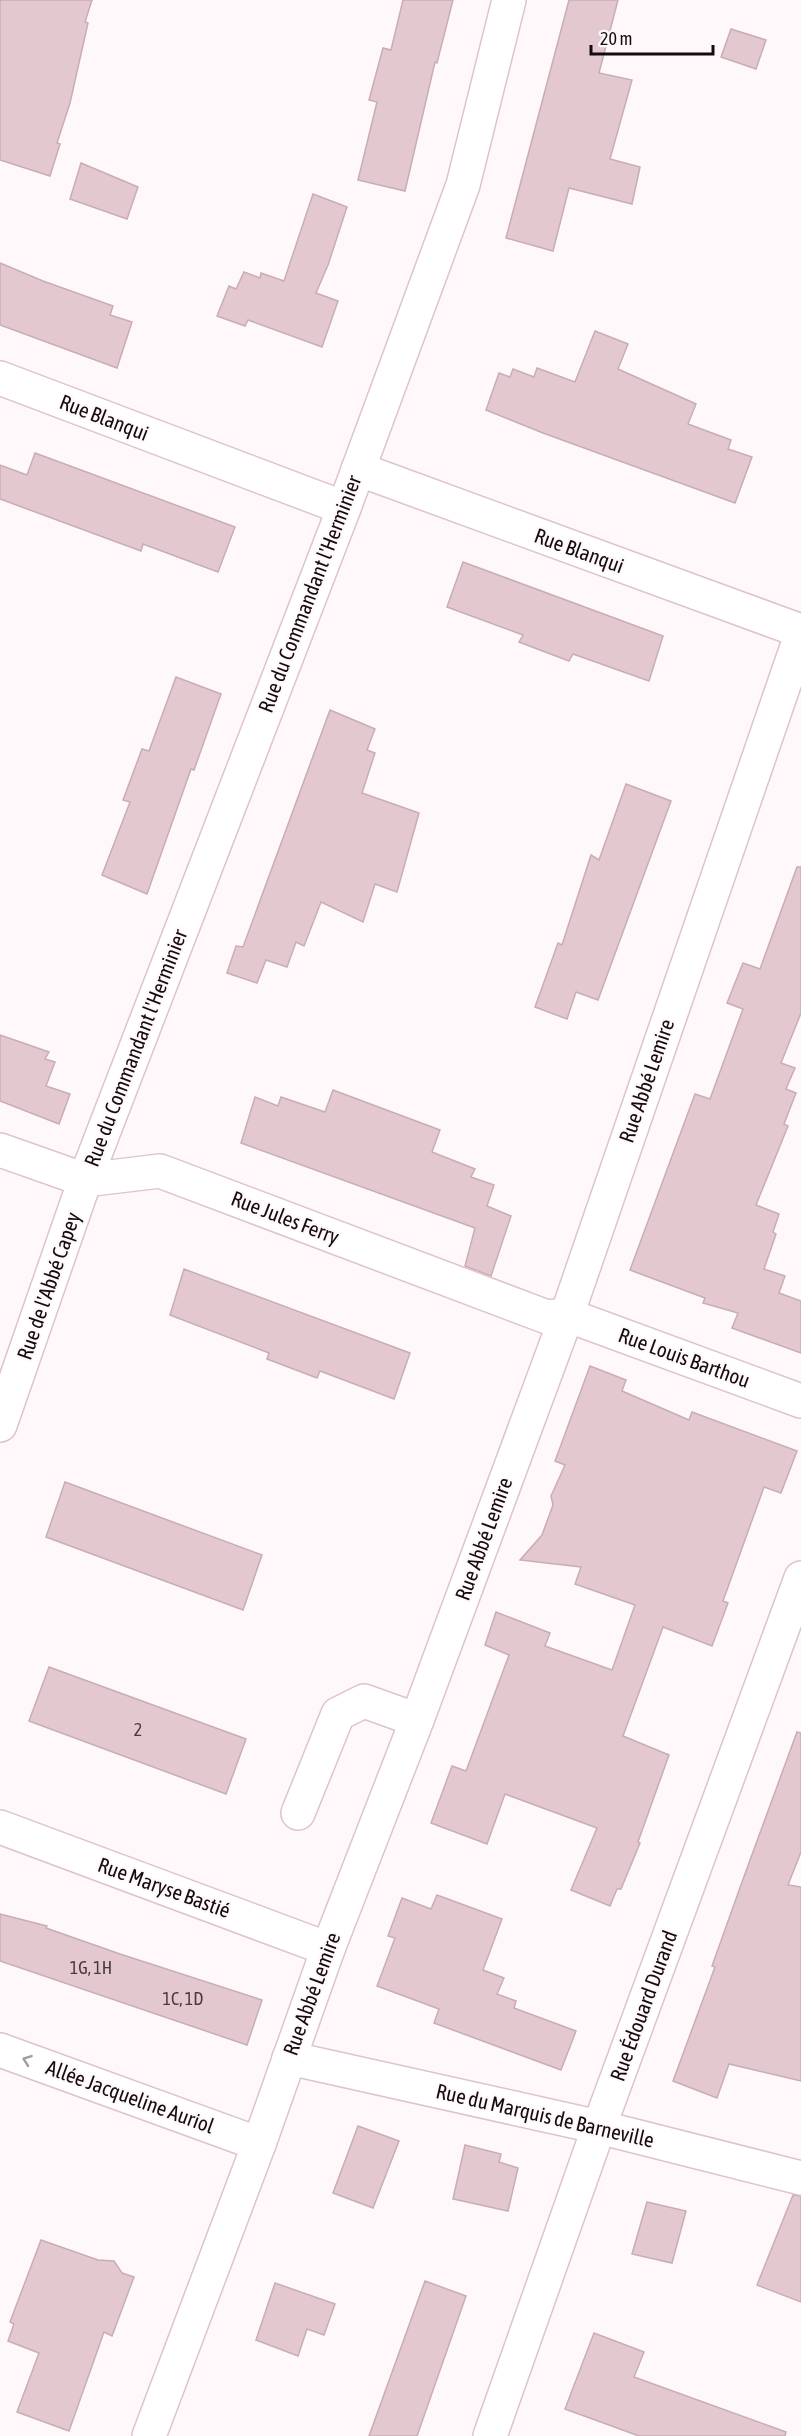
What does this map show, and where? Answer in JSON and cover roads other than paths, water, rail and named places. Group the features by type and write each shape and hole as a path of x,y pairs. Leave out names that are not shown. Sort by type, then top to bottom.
{"street":[{"name":"Rue du Commandant l'Herminier","path":"86,1180 344,508 464,185 510,0"},
{"name":"Rue Blanqui","path":"0,378 344,508"},
{"name":"Rue Blanqui","path":"358,470 801,633"},
{"name":"Rue Abbé Lemire","path":"149,2436 259,2145 328,1949 417,1720 567,1315 801,633"},
{"name":"Rue Jules Ferry","path":"0,1150 86,1180 160,1170 547,1317 567,1315"},
{"name":"Rue de l'Abbé Capey","path":"0,1425 86,1180"},
{"name":"Rue Louis Barthou","path":"567,1315 801,1401"},
{"name":"Rue Édouard Durand","path":"490,2436 599,2127 801,1578"},
{"path":"298,1813 338,1714 364,1701 417,1720"},
{"name":"Rue Maryse Bastié","path":"0,1827 328,1949"},
{"name":"Allée Jacqueline Auriol","path":"0,2050 259,2145"},
{"name":"Rue du Marquis de Barneville","path":"289,2058 599,2127 801,2178"}]}
